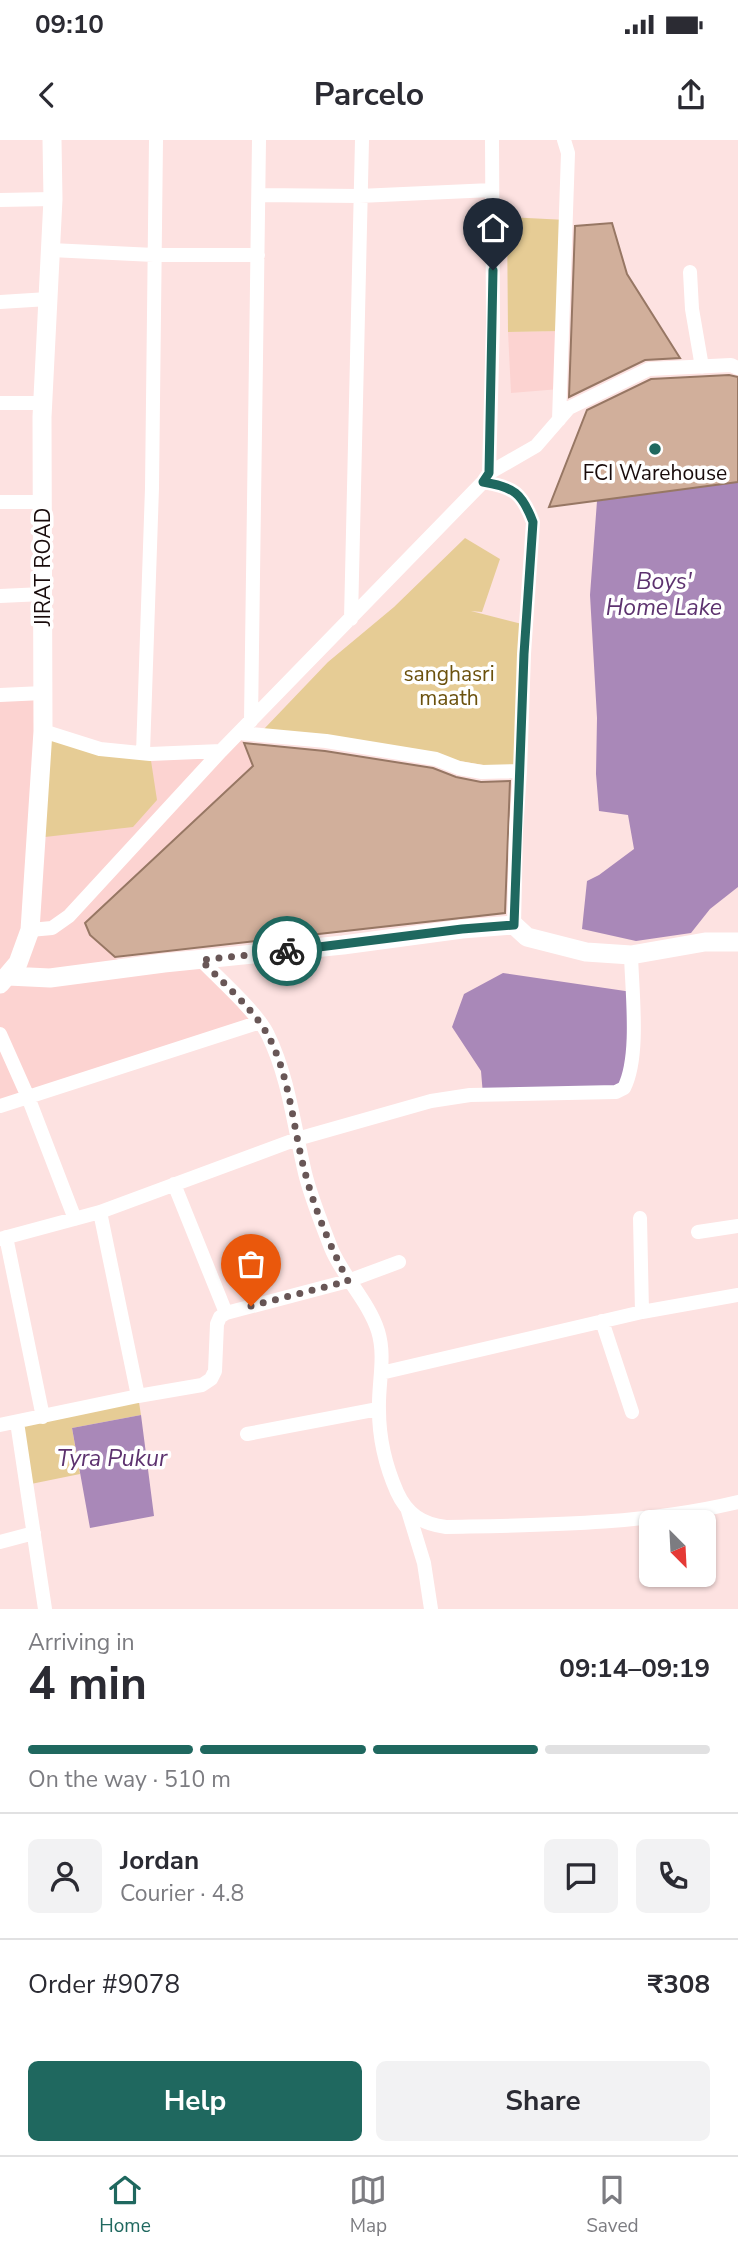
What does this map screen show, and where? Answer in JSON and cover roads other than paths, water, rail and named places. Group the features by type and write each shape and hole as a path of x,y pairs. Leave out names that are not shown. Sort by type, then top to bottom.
{"main road":[{"name":"JIRAT ROAD","path":"4,980 24,952 30,930 43,731 43,403 51,250 52,140"},
{"path":"4,980 50,978 514,925 527,937 586,952 631,955 705,942 738,942"}],"street":[{"path":"143,754 152,488 156,140"},
{"path":"251,721 259,140"},
{"path":"351,619 362,140"},
{"path":"486,477 493,323 492,140"},
{"path":"559,420 568,153 564,140"},
{"path":"259,195 359,196 492,190"},
{"path":"0,200 52,199"},
{"path":"51,250 154,255 258,255"},
{"path":"690,272 692,309 702,367"},
{"path":"0,302 48,299"},
{"path":"30,930 52,928 69,916 221,751 486,477 536,446 569,408 649,369 731,365 738,368"},
{"path":"0,403 43,403"},
{"path":"486,477 518,495 527,506 533,522 524,654 514,925"},
{"path":"0,502 43,502"},
{"path":"0,596 43,594"},
{"path":"0,695 43,693"},
{"path":"43,731 100,749 143,754 221,751"},
{"path":"240,733 326,741 382,750 436,759 459,768 482,772 520,771"},
{"path":"43,1417 3,1238 100,1212 297,1139 451,1097 616,1092 624,1088 630,1076 633,1030 631,955"},
{"path":"201,960 260,1022 268,1035 288,1091 310,1192 332,1251 378,1331 382,1352 379,1409 387,1464 398,1494 408,1511 424,1563 432,1609"},
{"path":"0,1106 260,1022"},
{"path":"0,1034 28,1097 75,1219"},
{"path":"174,1184 226,1312"},
{"path":"100,1212 138,1396"},
{"path":"640,1218 642,1311"},
{"path":"698,1232 738,1226"},
{"path":"0,1425 202,1385 211,1379 215,1371 217,1324 226,1312 348,1281 399,1262"},
{"path":"381,1373 642,1311 738,1295"},
{"path":"603,1321 632,1412"},
{"path":"247,1434 379,1409"},
{"path":"17,1422 45,1609"},
{"path":"408,1511 425,1522 446,1527 540,1525 680,1515 738,1502"},
{"path":"0,1542 34,1533"}],"water":[{"name":"Boys' Home Lake","path":"738,482 738,887 710,909 691,933 636,941 582,929 587,881 634,849 628,815 599,811 590,595 597,501"},
{"path":"503,973 632,992 624,1088 483,1095 481,1071 452,1027 464,994"},
{"name":"Tyra Pukur","path":"141,1415 154,1516 90,1528 72,1428"}],"place":[{"name":"FCI Warehouse","path":"655,449"}],"park label":[{"name":"sanghasri maath","path":"449,686"}]}
